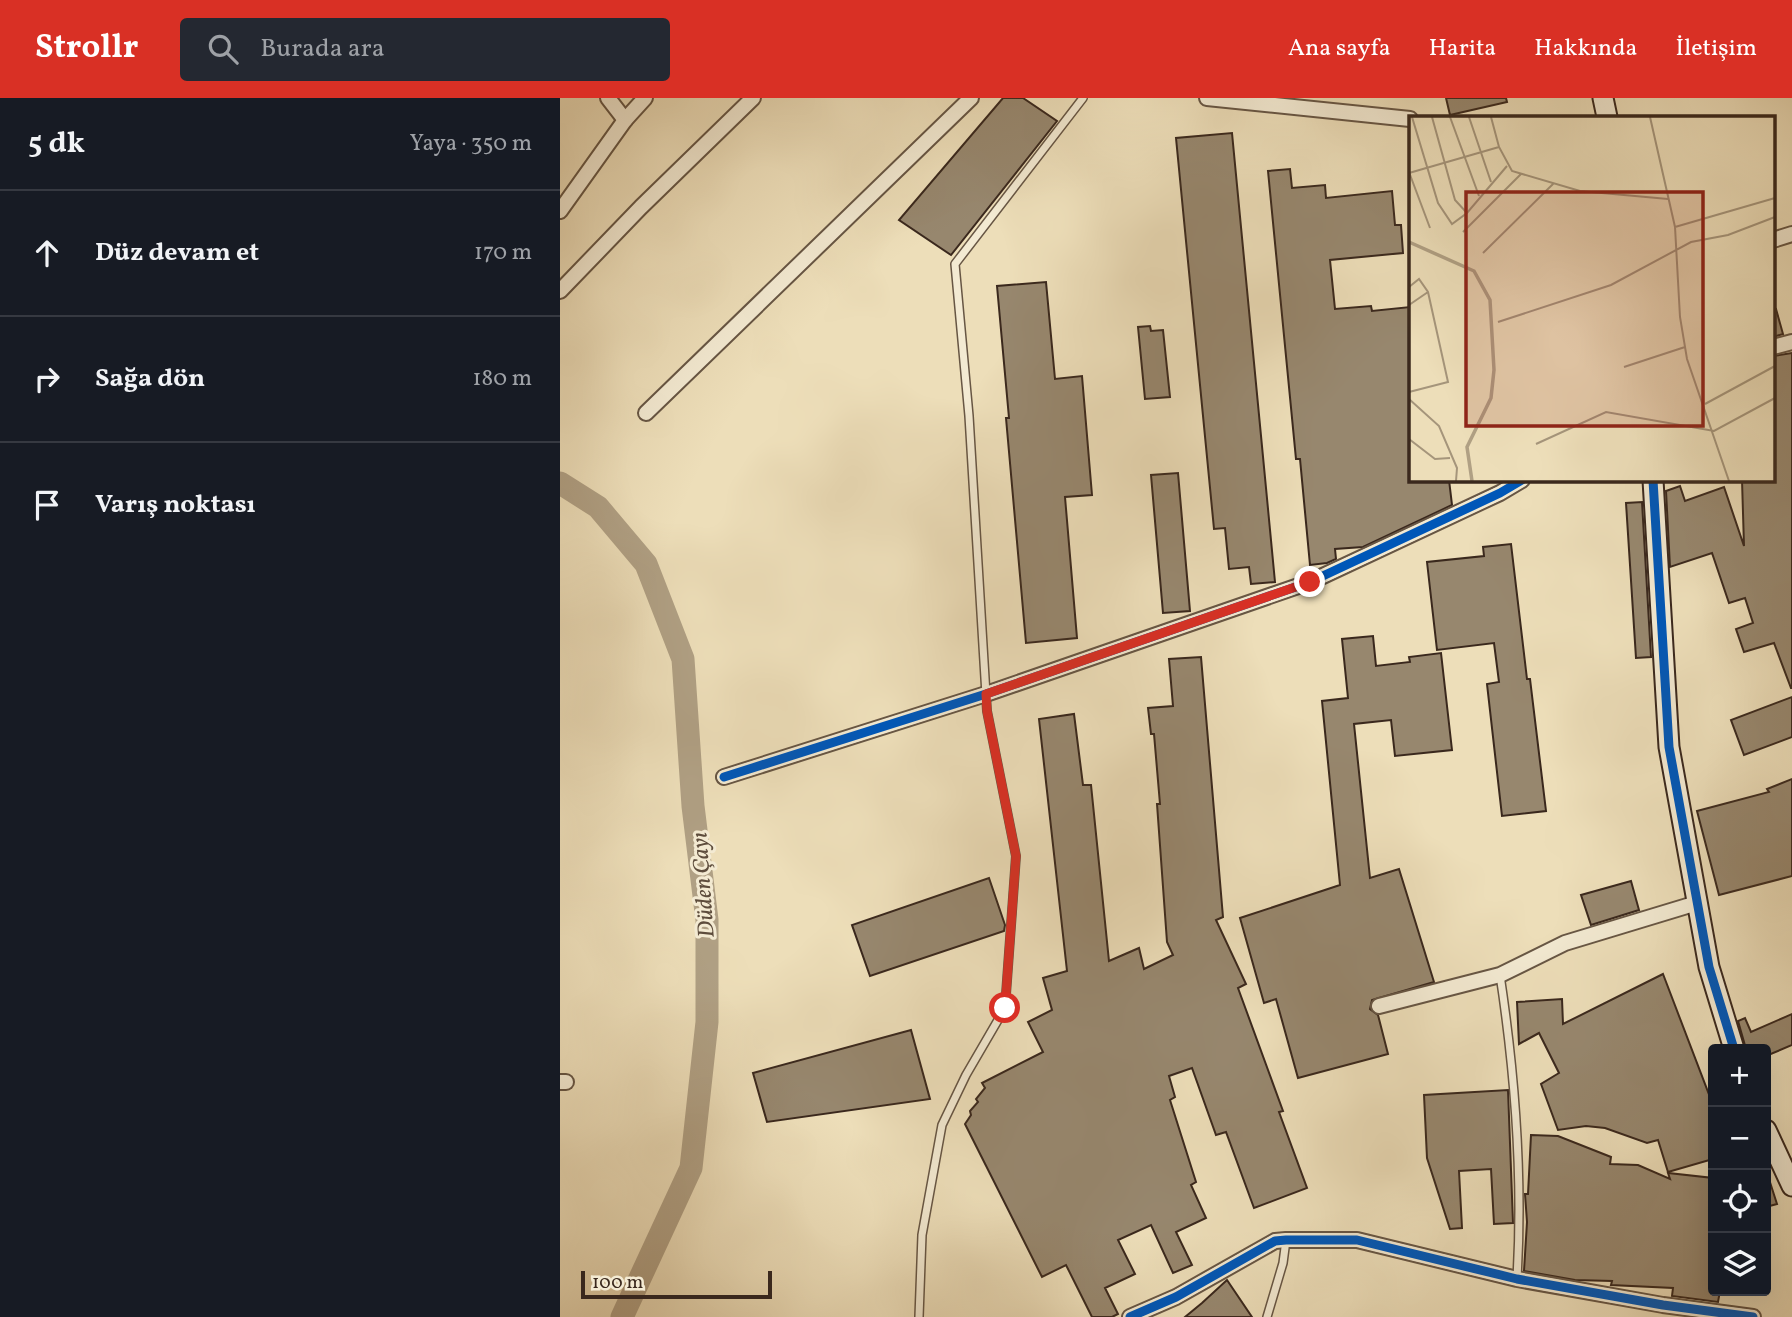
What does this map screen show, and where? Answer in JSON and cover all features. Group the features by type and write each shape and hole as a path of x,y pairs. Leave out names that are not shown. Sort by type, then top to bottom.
{"street":[{"path":"608,98 625,120"},
{"path":"561,208 625,120 645,98"},
{"path":"560,291 641,207 753,98"},
{"path":"646,413 971,98"},
{"path":"1207,98 1409,119"},
{"path":"1603,98 1607,116"},
{"path":"1774,240 1792,234"},
{"path":"1774,347 1792,342"},
{"path":"724,776 986,694 1310,582 1520,481"},
{"path":"1653,481 1669,747 1709,967 1732,1044"},
{"path":"1379,1006 1500,975 1565,943 1697,903"},
{"path":"1771,1141 1792,1186"},
{"path":"1130,1317 1176,1297 1275,1241 1357,1240 1517,1279 1663,1305 1753,1317"}],"lane":[{"path":"919,1317 922,1235 942,1125 1005,1008 1016,856 987,711 969,416 955,264 1083,98"},
{"path":"1500,975 1518,1165 1517,1279"},
{"path":"1268,1317 1283,1263 1286,1240"}],"building":[{"path":"1003,98 1023,98 1057,121 951,255 899,220"},
{"path":"1446,98 1506,98 1507,102 1450,115"},
{"path":"1232,133 1275,582 1251,584 1249,567 1229,569 1225,528 1214,529 1176,138"},
{"path":"1290,169 1292,188 1325,185 1326,198 1392,191 1395,225 1401,225 1403,253 1330,260 1335,309 1371,306 1372,311 1409,307 1409,481 1449,481 1452,505 1363,547 1335,549 1336,559 1327,563 1310,565 1300,459 1296,459 1268,171"},
{"path":"1046,282 1055,379 1082,376 1092,495 1065,497 1077,638 1026,643 997,286"},
{"path":"1776,309 1783,334 1774,337"},
{"path":"1150,326 1151,331 1163,330 1170,397 1145,399 1138,327"},
{"path":"1792,353 1792,688 1774,643 1744,652 1736,629 1753,623 1745,598 1729,603 1712,553 1670,567 1666,491 1680,486 1685,501 1724,487 1744,546 1742,481 1774,481 1774,356"},
{"path":"1178,473 1190,611 1163,613 1151,475"},
{"path":"1642,502 1651,657 1636,658 1626,503"},
{"path":"1511,544 1546,811 1502,816 1487,684 1499,682 1494,643 1437,650 1427,562 1484,556 1483,547"},
{"path":"1373,636 1376,666 1410,662 1409,657 1441,653 1452,750 1395,756 1391,720 1354,724 1370,878 1399,869 1434,982 1372,1000 1370,1009 1378,1015 1388,1054 1298,1078 1276,999 1264,1003 1240,918 1340,885 1322,701 1348,698 1342,639"},
{"path":"1201,657 1223,917 1216,920 1246,984 1238,988 1283,1111 1279,1112 1307,1188 1254,1208 1226,1132 1216,1135 1192,1068 1169,1076 1175,1097 1170,1100 1196,1182 1191,1185 1206,1218 1176,1232 1192,1265 1173,1273 1151,1225 1118,1240 1135,1274 1105,1288 1118,1314 1112,1317 1092,1317 1066,1265 1042,1277 965,1124 971,1115 970,1111 978,1102 976,1099 985,1088 982,1083 1043,1052 1028,1022 1052,1010 1043,978 1067,971 1039,719 1074,714 1083,785 1091,785 1109,961 1139,948 1144,969 1173,955 1167,942 1157,804 1160,804 1154,734 1151,734 1148,708 1173,706 1169,659"},
{"path":"1792,697 1792,737 1744,755 1731,720"},
{"path":"1792,779 1792,876 1719,895 1697,811 1769,792 1767,789"},
{"path":"989,878 1005,925 1004,931 870,976 852,925"},
{"path":"1631,881 1639,910 1591,925 1581,895"},
{"path":"1663,974 1708,1092 1708,1160 1668,1172 1658,1140 1647,1143 1605,1128 1586,1126 1558,1130 1541,1084 1559,1073 1539,1033 1519,1044 1517,1002 1562,999 1563,1024"},
{"path":"1792,1014 1792,1045 1771,1054 1771,1044 1745,1044 1738,1021 1745,1018 1751,1032"},
{"path":"911,1030 930,1099 767,1122 753,1073"},
{"path":"1508,1090 1513,1223 1494,1224 1491,1169 1459,1171 1462,1228 1450,1229 1427,1158 1424,1095"},
{"path":"1531,1135 1558,1136 1611,1157 1610,1164 1638,1165 1670,1179 1668,1173 1708,1177 1708,1296 1719,1296 1718,1302 1672,1296 1673,1288 1611,1285 1612,1281 1575,1280 1524,1271 1527,1222 1525,1194 1528,1194"},
{"path":"1771,1185 1777,1204 1771,1206"},
{"path":"1227,1280 1252,1317 1185,1317 1202,1303"}],"waterway":[{"name":"Düden Çayı","path":"560,483 598,507 646,564 683,659 693,806 707,920 707,1022 691,1168 622,1317"}],"cycle path":[{"path":"724,777 986,694 1310,582 1520,481"},
{"path":"1653,481 1669,747 1709,967 1732,1044"},
{"path":"1130,1317 1176,1297 1275,1241 1286,1240 1357,1240 1517,1279 1663,1305 1753,1317"}],"route":[{"path":"1005,1008 1016,856 987,711 986,694 1310,582"}]}
